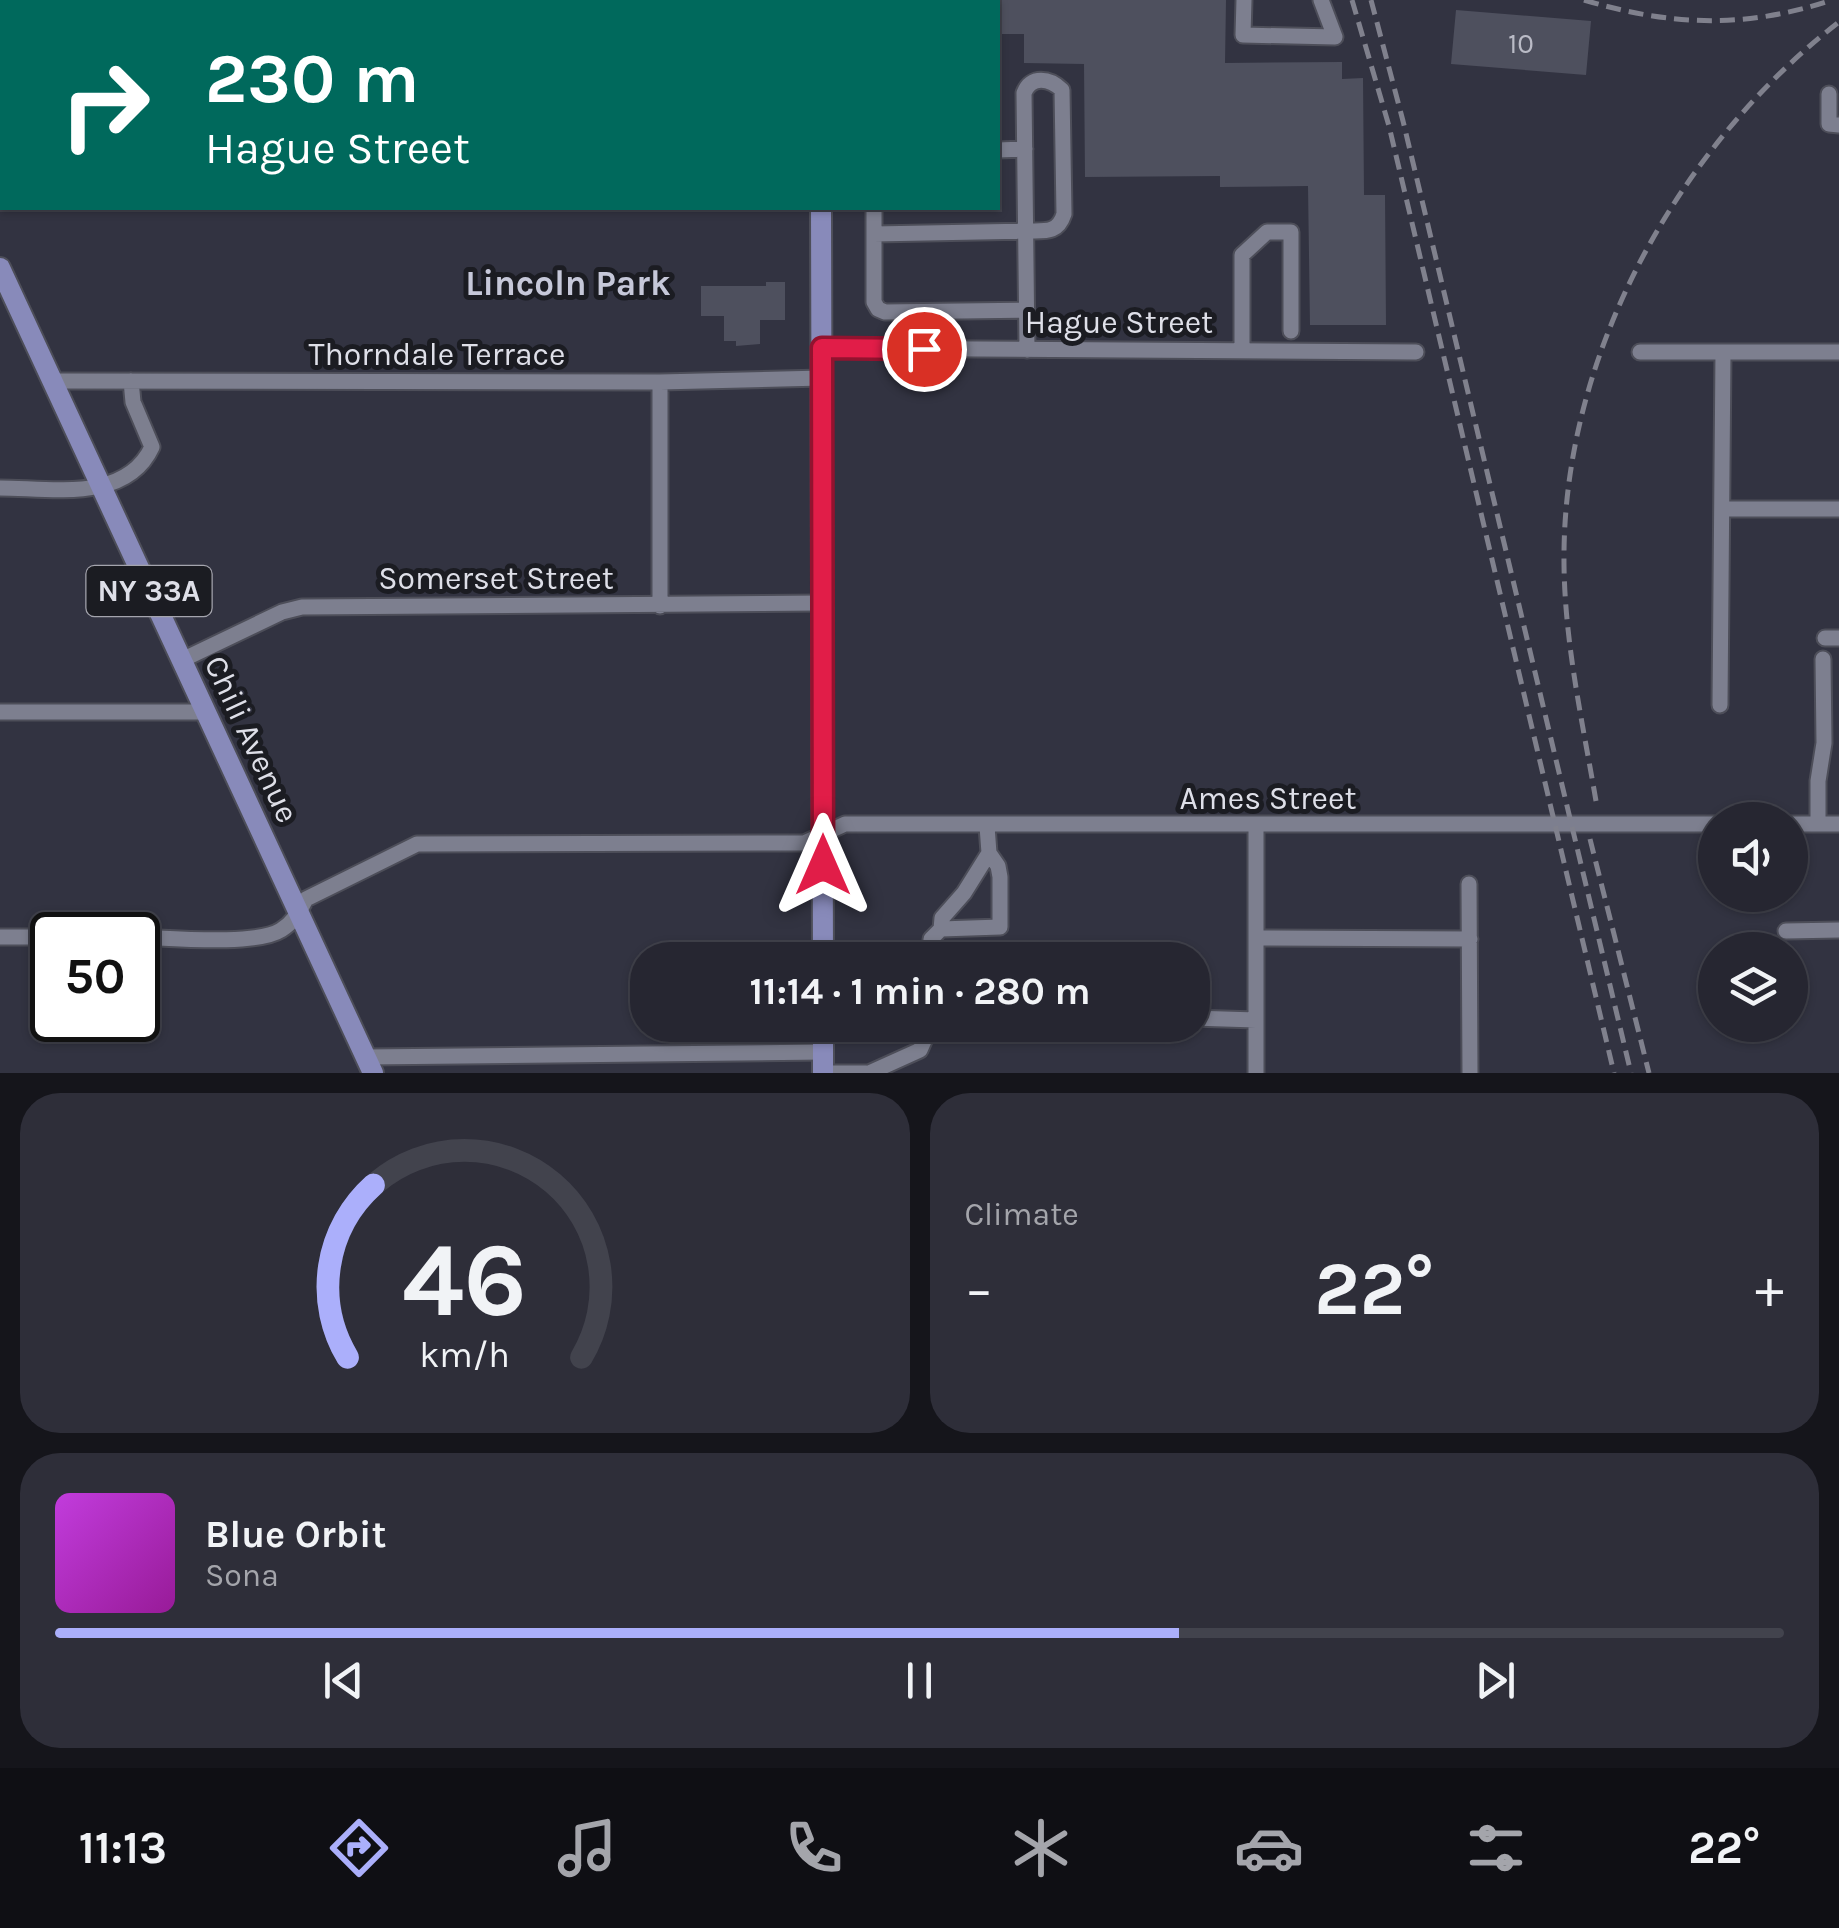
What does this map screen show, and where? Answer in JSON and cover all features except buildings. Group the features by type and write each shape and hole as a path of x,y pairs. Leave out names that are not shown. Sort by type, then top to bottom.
{"main road":[{"path":"821,210 823,942"},
{"name":"Chili Avenue","path":"2,276 370,1065"}],"street":[{"path":"1244,0 1243,35 1335,38 1322,0"},
{"path":"874,234 1028,231 1053,231 1064,214 1062,90 1056,84 1035,80 1028,84 1024,119 1028,231 1028,350"},
{"path":"1829,94 1829,124 1839,125"},
{"path":"1000,150 1025,150"},
{"path":"874,210 874,302 878,309 1028,310"},
{"path":"1242,350 1242,255 1267,232 1291,232 1291,331"},
{"name":"Hague Street","path":"822,348 1416,352"},
{"path":"1640,352 1839,352"},
{"path":"1720,705 1723,352"},
{"name":"Thorndale Terrace","path":"52,381 660,382 822,378"},
{"path":"0,488 101,488 144,463 152,448 133,402 131,381"},
{"path":"660,382 660,606"},
{"path":"1722,509 1839,510"},
{"name":"Somerset Street","path":"182,660 282,612 302,607 822,603"},
{"path":"1818,824 1818,780 1831,743 1823,660"},
{"path":"0,712 206,712"},
{"name":"Ames Street","path":"160,938 262,938 282,930 300,912 306,899 417,844 804,843 845,824 1698,824"},
{"path":"1808,824 1839,824"},
{"path":"1256,825 1256,1073"},
{"path":"941,929 1000,927 1000,877 989,853 988,826"},
{"path":"931,942 941,929 942,918 964,893 989,853"},
{"path":"1470,884 1470,1073"},
{"path":"1786,930 1839,930"},
{"path":"0,937 30,937"},
{"path":"1256,938 1470,939"},
{"path":"1210,1019 1256,1020"},
{"path":"370,1065 824,1066 867,1073 920,1050 924,1042"}],"railway":[{"path":"1352,0 1389,126 1614,1073"},
{"path":"1371,0 1631,1073"},
{"path":"1584,0 1647,15 1708,21 1769,16 1832,0"},
{"path":"1596,801 1574,677 1564,552 1570,476 1585,401 1610,328 1643,257 1683,190 1729,128 1782,72 1839,22"},
{"path":"1590,839 1649,1073"}],"district":[{"name":"Lincoln Park","path":"568,283"}],"route":[{"path":"823,865 822,348 924,349"}]}
